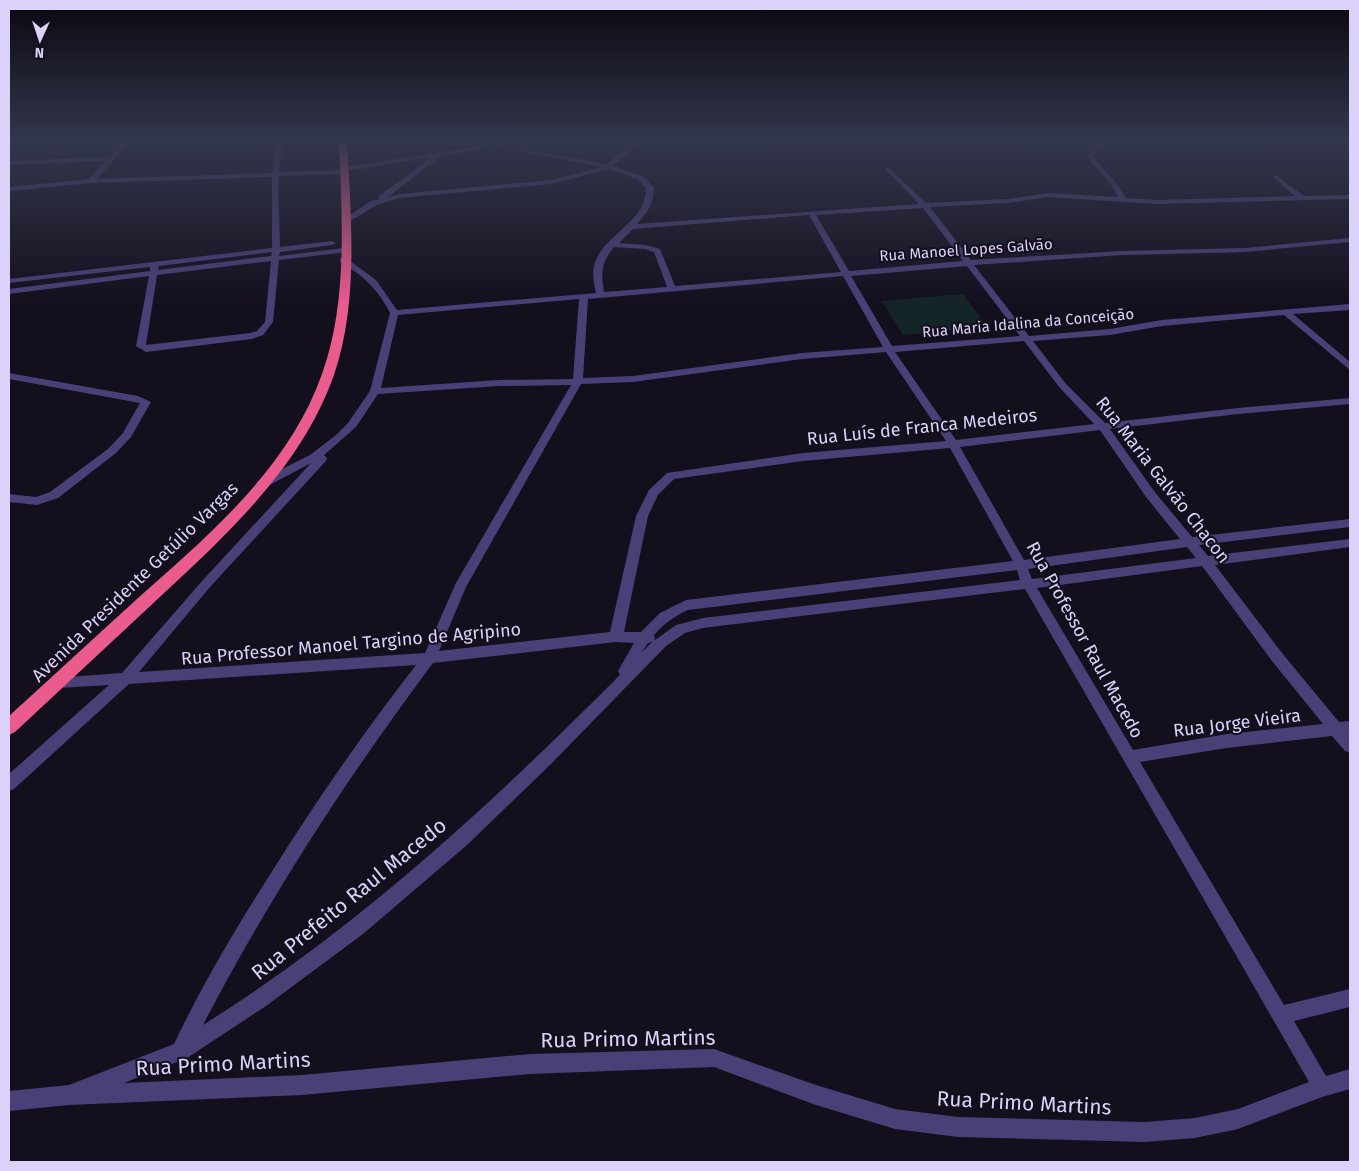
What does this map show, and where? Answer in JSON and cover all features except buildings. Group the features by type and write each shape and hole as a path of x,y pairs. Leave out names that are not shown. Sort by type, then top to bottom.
{"highway":[{"name":"Avenida Presidente Getúlio Vargas","path":"9,727 227,525 262,484 299,432 314,406 328,374 342,309 344,197"}],"street":[{"path":"156,264 152,274 141,346 146,349 155,349 260,332 268,322 275,254 276,197"},
{"path":"374,204 384,197"},
{"path":"344,222 384,199 397,197"},
{"path":"600,294 599,264 605,253 631,227 651,197"},
{"name":"Rua Maria Galvão Chacon","path":"916,197 925,206 1063,386 1103,427 1150,494 1206,561 1277,656 1344,728 1350,746"},
{"path":"631,227 860,209 1008,201 1037,197"},
{"path":"1069,197 1124,201 1350,198"},
{"path":"1122,197 1124,201"},
{"name":"Rua Professor Raul Macedo","path":"812,214 848,274 889,349 953,444 1021,564 1028,584 1322,1086"},
{"name":"Rua Manoel Lopes Galvão","path":"394,313 969,263 1146,252 1245,250 1350,240"},
{"path":"614,245 646,247 656,251 672,288"},
{"path":"9,281 156,264 275,254 344,251 384,292 394,313 375,391 350,428 206,584 124,680 9,784"},
{"path":"9,291 152,274 275,254"},
{"path":"180,1051 236,944 314,819 374,730 429,658 460,586 578,381 584,295"},
{"name":"Rua Maria Idalina da Conceição","path":"375,391 499,383 633,379 708,367 889,349 1110,332 1162,323 1350,307"},
{"path":"1285,312 1350,367"},
{"path":"9,376 146,402 127,435 112,451 54,495 37,502 9,498"},
{"name":"Rua Luís de Franca Medeiros","path":"616,637 642,516 652,494 671,476 706,469 803,456 953,444 1238,411 1350,402"},
{"path":"262,484 308,461 334,444"},
{"path":"645,636 670,610 686,605 1350,523"},
{"path":"661,642 669,635 703,622 1028,584 1350,543"},
{"name":"Rua Professor Manoel Targino de Agripino","path":"59,682 124,680 429,658 616,637 645,636 661,642"},
{"name":"Rua Prefeito Raul Macedo","path":"618,684 645,636"},
{"name":"Rua Prefeito Raul Macedo","path":"69,1095 180,1051 260,1000 357,928 468,833 552,753 661,642"},
{"name":"Rua Jorge Vieira","path":"1129,757 1227,741 1344,728"},
{"path":"1280,1015 1350,998"},
{"name":"Rua Primo Martins","path":"9,1101 69,1095 302,1085 530,1064 714,1058 816,1095 895,1119 958,1127 1144,1132 1195,1128 1238,1119 1322,1086 1350,1079"}],"shaded area":[{"path":"963,294 988,328 903,335 882,301"}]}
